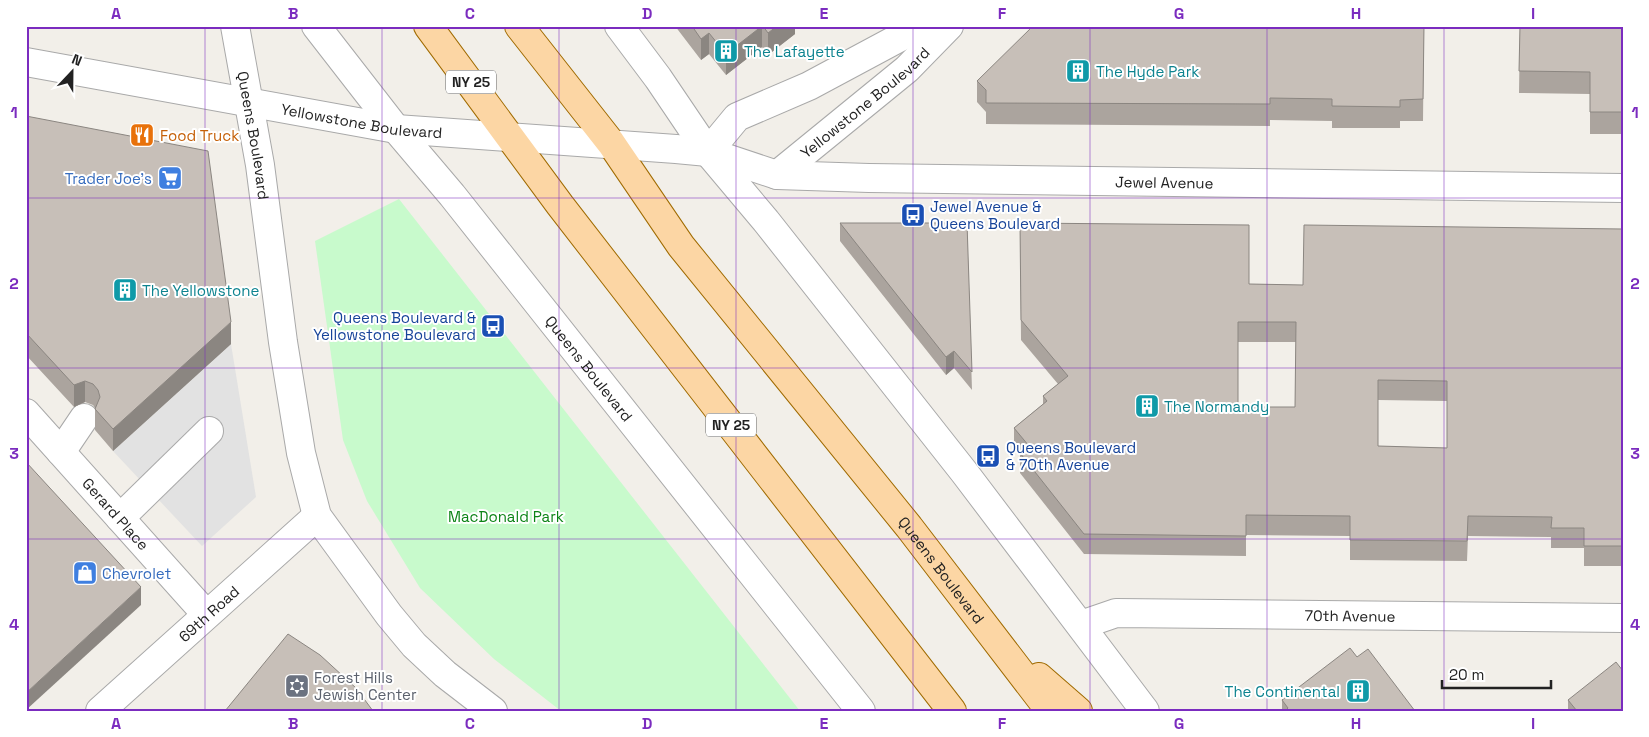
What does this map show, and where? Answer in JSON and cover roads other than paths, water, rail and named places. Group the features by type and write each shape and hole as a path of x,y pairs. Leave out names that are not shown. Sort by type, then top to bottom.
{"main road":[{"name":"NY 25","path":"428,26 513,138 560,205 952,711"},
{"name":"Queens Boulevard","path":"519,26 611,143 681,246 915,535 1050,711"},
{"path":"997,641 1078,711"}],"street":[{"name":"Queens Boulevard","path":"234,26 250,104 301,453 317,516 388,615 414,645 493,711"},
{"name":"Queens Boulevard","path":"316,26 860,711"},
{"path":"619,26 658,78 708,152 766,221 964,472 1145,711"},
{"path":"708,152 736,117 809,86 921,26"},
{"name":"Yellowstone Boulevard","path":"778,174 907,69 949,26"},
{"name":"Yellowstone Boulevard","path":"26,62 396,129 611,143 708,152"},
{"name":"Jewel Avenue","path":"708,152 778,174 868,178 1623,188"},
{"name":"Gerard Place","path":"26,413 206,614"},
{"path":"61,452 84,418"},
{"path":"120,518 210,431"},
{"name":"69th Road","path":"100,711 317,516"},
{"name":"70th Avenue","path":"1081,625 1116,613 1623,618"}],"place":[{"name":"The Lafayette","path":"726,51"},
{"name":"The Hyde Park","path":"1078,71"},
{"name":"Food Truck","path":"142,135"},
{"name":"Trader Joe's","path":"170,178"},
{"name":"Jewel Avenue & Queens Boulevard","path":"913,215"},
{"name":"The Yellowstone","path":"125,290"},
{"name":"Queens Boulevard & Yellowstone Boulevard","path":"493,326"},
{"name":"The Normandy","path":"1147,406"},
{"name":"Queens Boulevard & 70th Avenue","path":"988,456"},
{"name":"Chevrolet","path":"85,573"},
{"name":"Forest Hills Jewish Center","path":"297,686"},
{"name":"The Continental","path":"1358,691"}],"park label":[{"name":"MacDonald Park","path":"506,516"}]}
